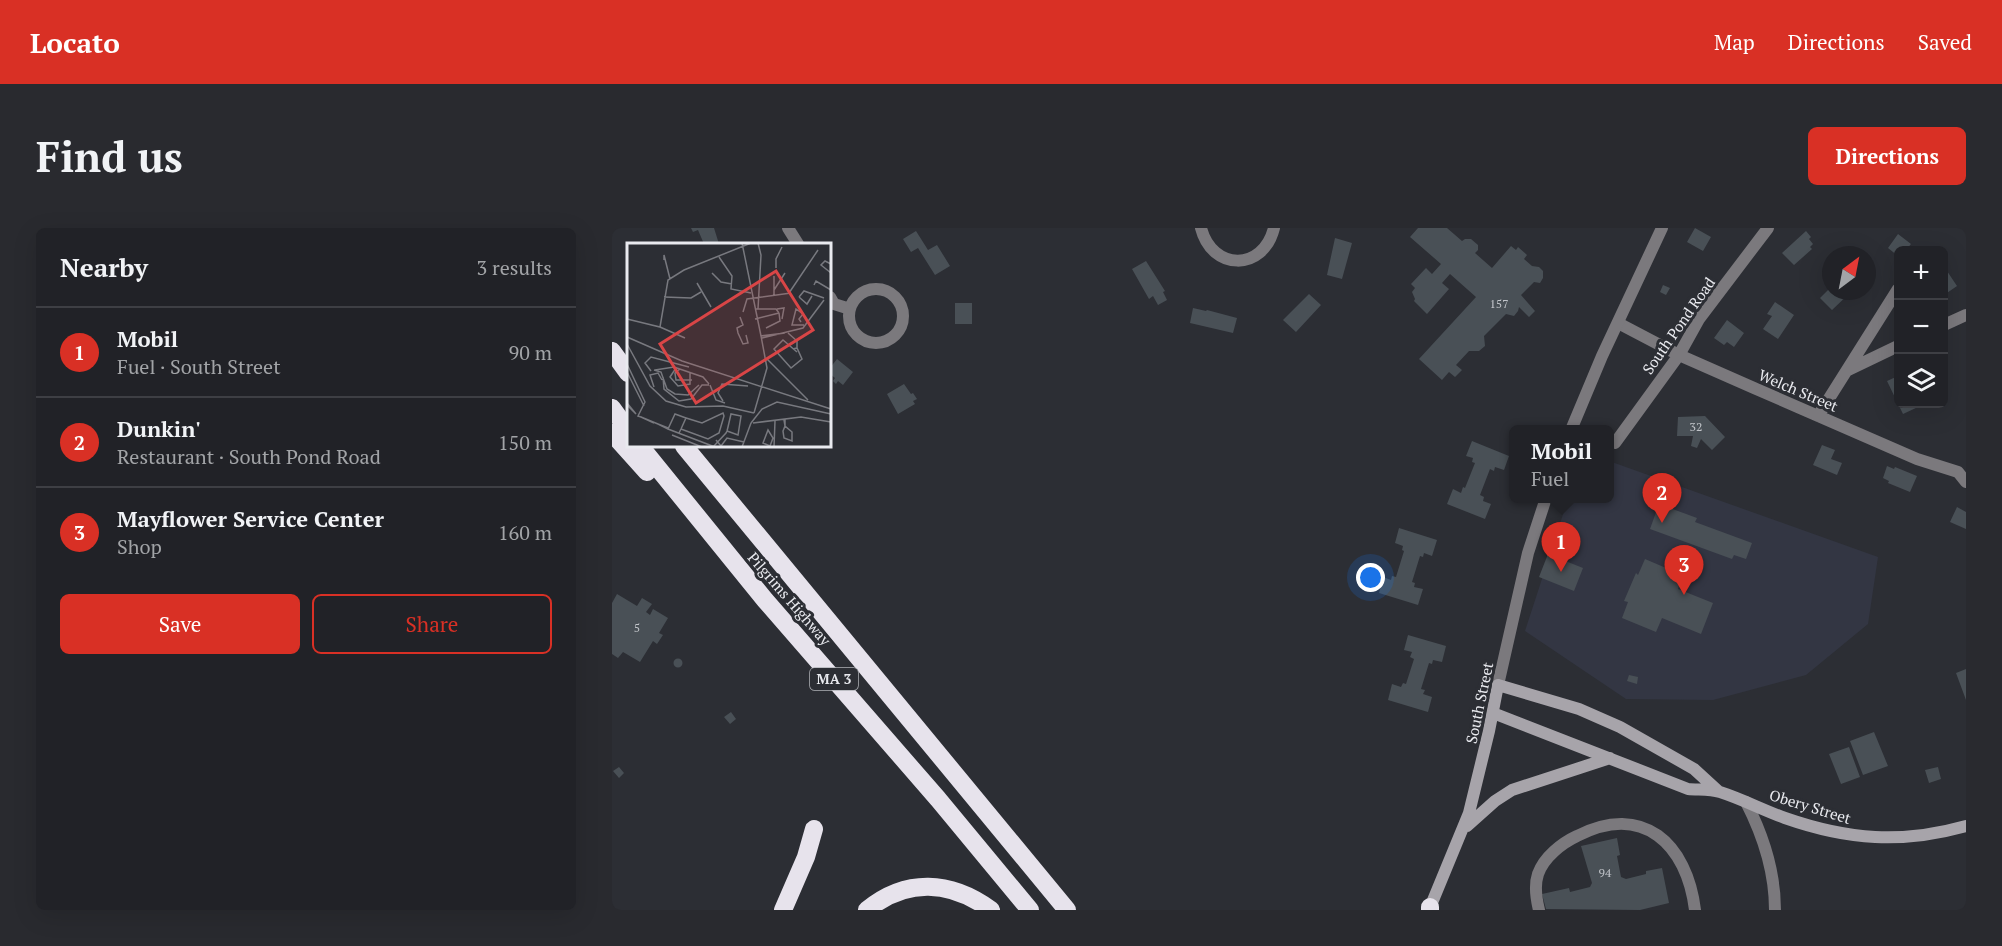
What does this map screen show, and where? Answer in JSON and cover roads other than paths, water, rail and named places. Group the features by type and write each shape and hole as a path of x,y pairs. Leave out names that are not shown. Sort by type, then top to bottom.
{"highway":[{"path":"612,351 627,372"},
{"path":"612,408 627,429"},
{"path":"612,433 691,522 765,600"},
{"name":"Pilgrims Highway","path":"641,447 765,600 930,790 1030,910"},
{"name":"Pilgrims Highway","path":"685,447 1067,910"},
{"path":"785,909 806,857 814,829"},
{"path":"867,910 877,901 901,890 926,885 946,888 967,896 991,910"}],"main road":[{"name":"South Street","path":"1430,909 1464,829 1475,792 1498,685"},
{"name":"Obery Street","path":"1498,685 1579,709 1620,727 1694,769 1718,792"},
{"name":"Obery Street","path":"1493,712 1688,789 1718,792 1813,827 1875,838 1919,837 1966,826"},
{"path":"1464,829 1486,808 1512,790 1610,758"}],"street":[{"path":"788,228 797,243"},
{"path":"1201,228 1204,240 1210,249 1220,257 1231,261 1244,261 1255,257 1268,244 1274,228"},
{"path":"1573,425 1662,228"},
{"name":"South Pond Road","path":"1615,443 1679,355 1700,319 1768,228"},
{"path":"867,291 886,291 900,304 902,322 892,338 881,342 869,342 855,332 850,321 850,309 856,298 867,291"},
{"path":"1818,416 1894,297"},
{"path":"831,299 834,304 850,309"},
{"path":"1948,323 1966,315"},
{"name":"Welch Street","path":"1618,323 1679,355 1818,416 1917,459 1963,474"},
{"path":"1847,371 1894,348"},
{"name":"South Street","path":"1498,685 1528,553 1544,503"},
{"path":"1746,802 1755,820 1766,853 1775,910"},
{"path":"1539,910 1536,894 1538,874 1542,865 1556,850 1585,832 1605,826 1625,824 1643,827 1669,844 1685,874 1692,892 1695,910"}],"place":[{"name":"Dunkin'","path":"1662,523"},
{"name":"Mobil","path":"1561,572"},
{"name":"Mayflower Service Center","path":"1684,595"}]}
